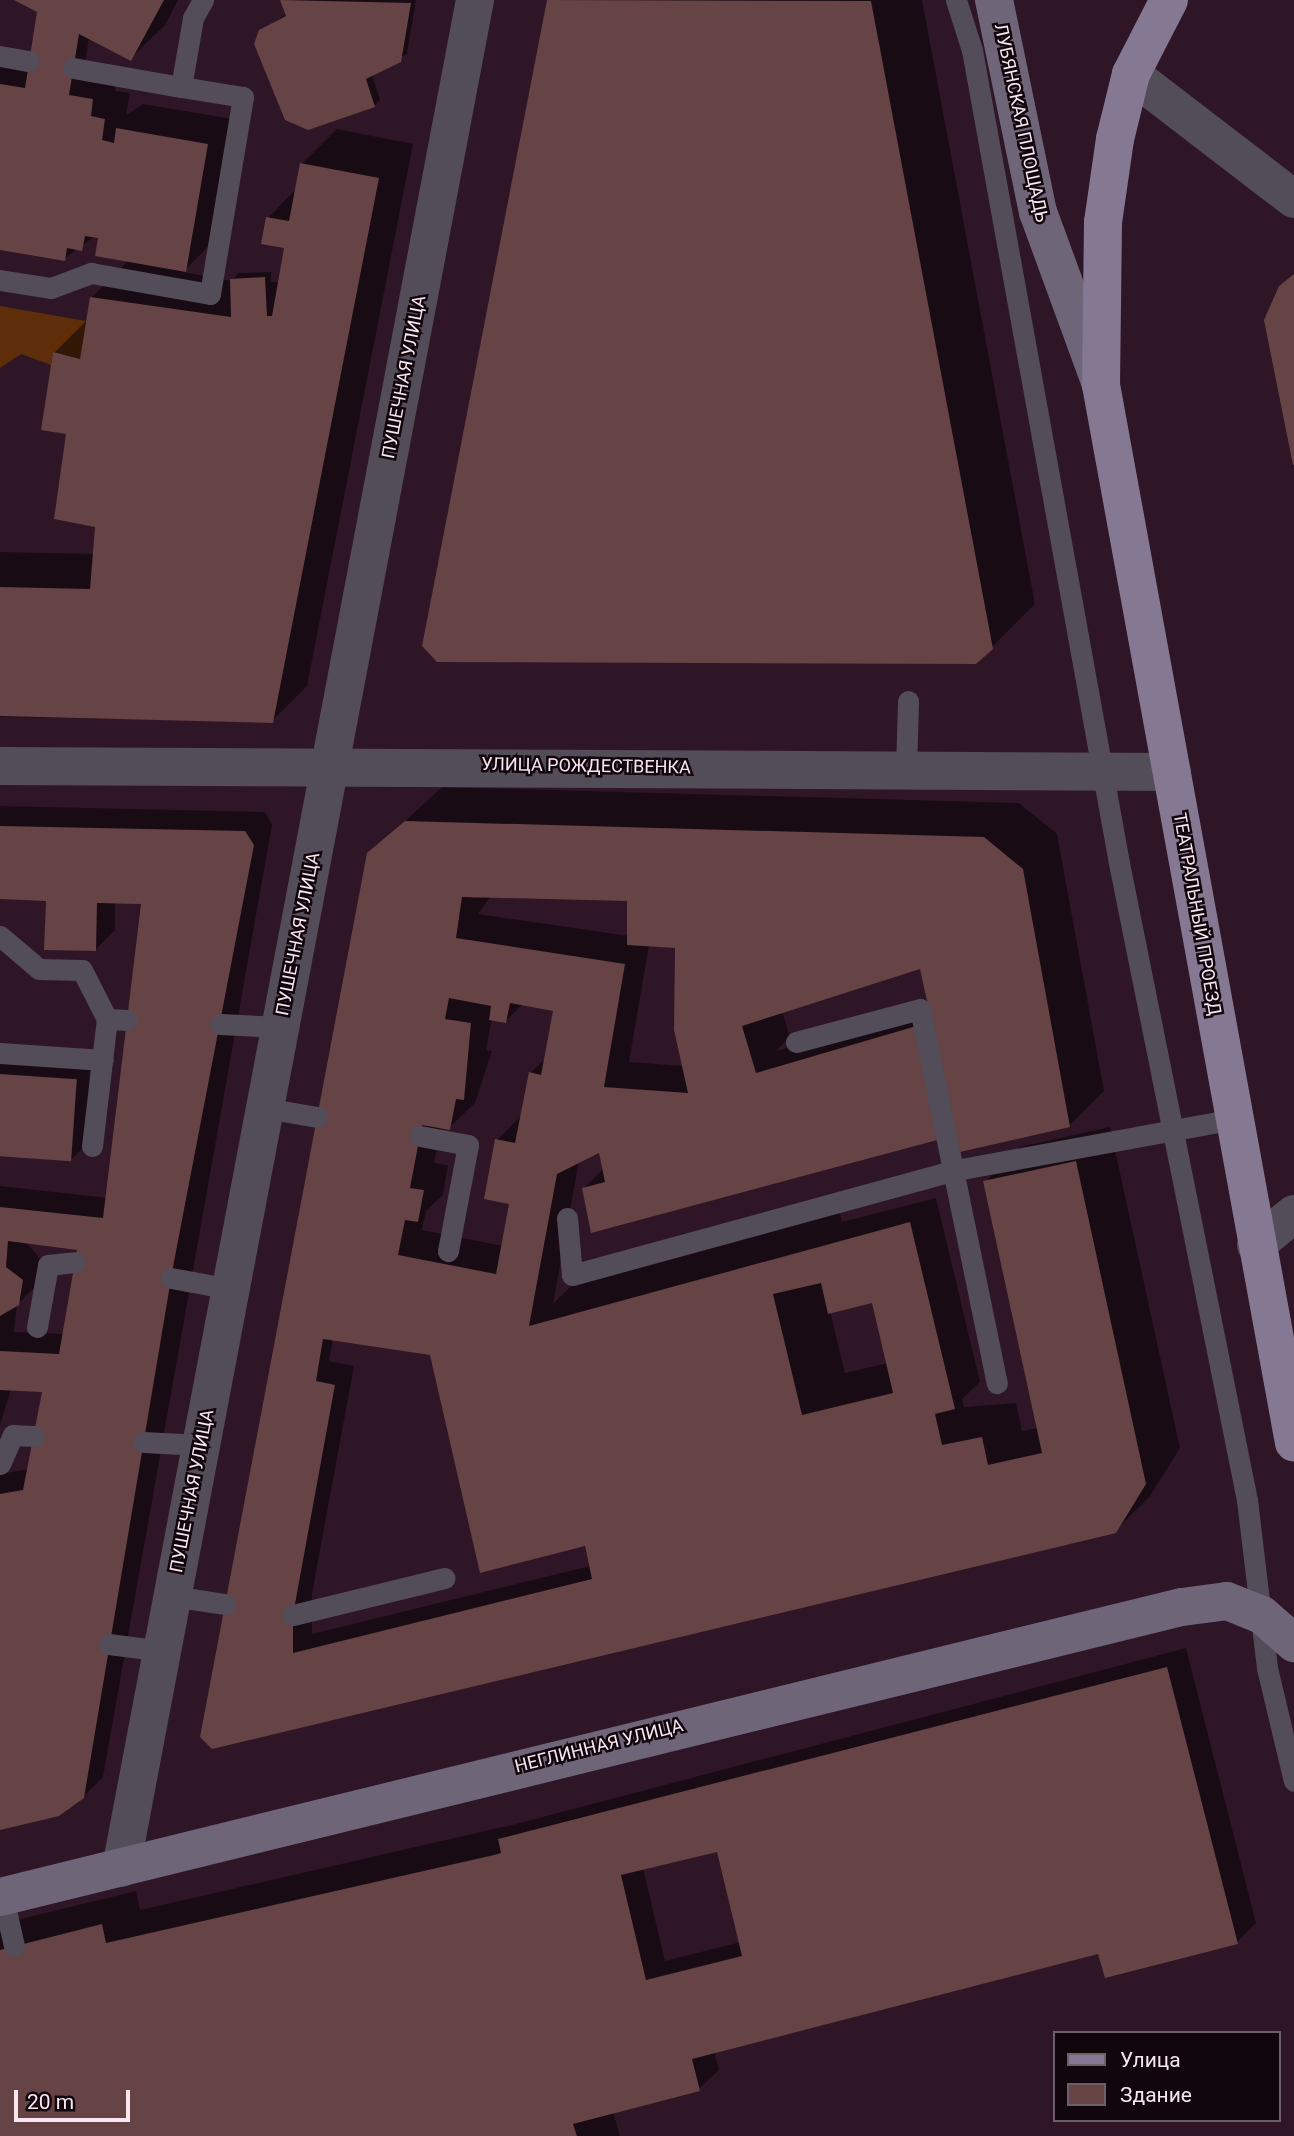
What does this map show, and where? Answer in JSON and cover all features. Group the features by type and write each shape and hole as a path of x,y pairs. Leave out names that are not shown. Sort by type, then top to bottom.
{"main road":[{"path":"1101,385 1103,222 1131,74 1169,0"},
{"name":"ТЕАТРАЛЬНЫЙ ПРОЕЗД","path":"1101,385 1256,1245 1282,1328 1294,1443"}],"street":[{"name":"ПУШЕЧНАЯ УЛИЦА","path":"121,1868 475,0"},
{"name":"ЛУБЯНСКАЯ ПЛОЩАДЬ","path":"994,0 1038,212 1101,385"},
{"path":"1131,74 1294,199"},
{"name":"УЛИЦА РОЖДЕСТВЕНКА","path":"0,766 1172,772"},
{"path":"1256,1245 1294,1214"},
{"name":"НЕГЛИННАЯ УЛИЦА","path":"2,1897 677,1726 1200,1603 1227,1601 1262,1615 1294,1643"}],"lane":[{"path":"181,87 193,18 203,0"},
{"path":"956,0 977,78 1102,771 1250,1513 1267,1668 1294,1781"},
{"path":"0,56 29,61"},
{"path":"0,279 51,288 91,274 210,294 243,97 73,68"},
{"path":"977,78 1038,212"},
{"path":"906,770 908,701"},
{"path":"0,936 39,969 82,970 117,1020 103,1060 92,1146"},
{"path":"796,1042 920,1009 956,1170 997,1383"},
{"path":"220,1024 281,1027"},
{"path":"0,1054 103,1060"},
{"path":"265,1108 317,1117"},
{"path":"567,1219 572,1275 956,1170 1233,1119"},
{"path":"420,1136 468,1145 448,1251"},
{"path":"37,1327 48,1265 75,1262"},
{"path":"171,1278 231,1289"},
{"path":"0,1464 13,1435 34,1436"},
{"path":"143,1442 201,1445"},
{"path":"293,1615 445,1578"},
{"path":"172,1596 225,1604"},
{"path":"109,1644 162,1651"},
{"path":"2,1897 14,1946"}],"shaded area":[{"path":"0,306 86,321 80,359 53,352 51,365 21,354 0,368"}],"building":[{"path":"14,0 164,0 131,61 79,34 69,95 93,99 91,116 105,119 102,140 114,143 116,128 208,144 186,272 95,256 98,238 85,236 82,251 67,248 65,261 0,250 0,84 25,88 37,12"},
{"path":"280,0 411,3 401,62 366,79 375,107 308,130 285,120 254,44 259,30 286,16"},
{"path":"547,0 871,1 993,649 976,664 437,662 422,646"},
{"path":"300,163 379,178 273,723 0,716 0,587 90,589 95,527 54,519 66,434 41,430 53,352 80,359 90,297 231,317 230,279 265,277 267,316 272,316 284,248 261,244 266,217 289,221"},
{"path":"1294,274 1293,465 1264,320 1279,286"},
{"path":"405,821 984,837 1023,869 1070,1127 960,1152 920,969 742,1026 756,1073 913,1027 923,1038 941,1139 591,1233 582,1188 605,1182 599,1153 557,1174 529,1326 910,1222 955,1409 935,1414 942,1445 982,1437 988,1465 1042,1453 983,1181 1076,1161 1146,1484 1116,1533 212,1749 200,1737 367,853","holes":["462,897 627,901 627,945 675,948 674,1030 688,1093 604,1087 625,964 456,938","449,998 491,1006 489,1020 506,1023 510,1003 553,1011 541,1075 529,1072 515,1143 495,1139 484,1199 509,1204 496,1274 398,1255 405,1220 418,1222 424,1190 410,1188 422,1125 450,1130 456,1099 464,1100 471,1023 445,1019","821,1283 828,1314 872,1303 893,1393 802,1415 773,1294","323,1339 430,1355 480,1573 585,1546 592,1579 293,1653 293,1615 335,1385 316,1381"]},
{"path":"0,826 245,831 254,845 173,1267 84,1798 59,1816 0,1830 0,1494 23,1490 42,1392 0,1390 0,1351 59,1354 77,1250 8,1241 6,1267 23,1280 19,1305 0,1316 0,1207 103,1218 141,904 97,903 96,951 44,950 46,901 0,899"},
{"path":"0,1074 77,1079 71,1161 0,1156"},
{"path":"1167,1667 1238,1944 1105,1978 1098,1954 692,2059 700,2091 573,2124 577,2136 0,2136 0,1950 102,1924 106,1943 494,1855 501,1853 498,1839","holes":["717,1852 742,1956 646,1980 621,1875"]}]}
